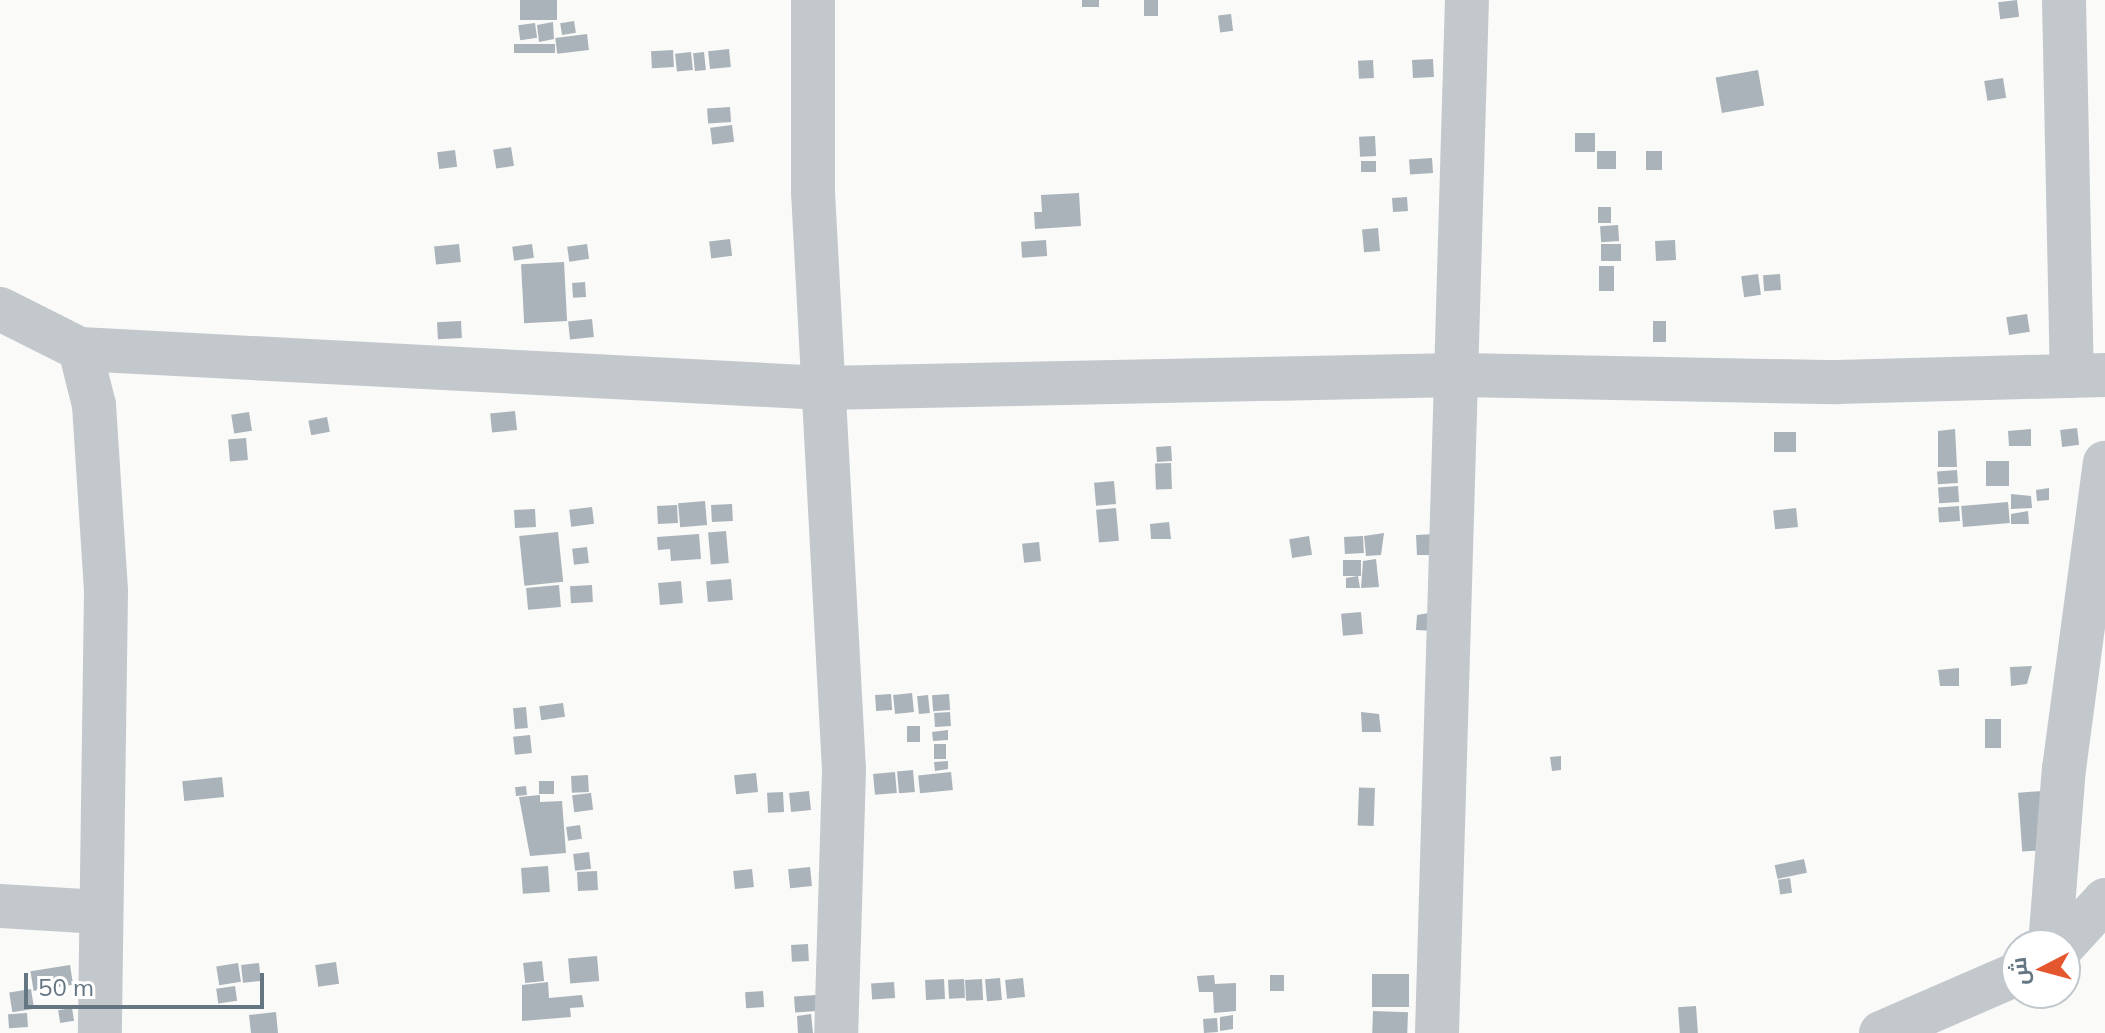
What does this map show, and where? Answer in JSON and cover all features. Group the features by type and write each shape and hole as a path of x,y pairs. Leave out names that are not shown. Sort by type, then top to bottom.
{"street":[{"path":"813,0 813,192 844,770 836,1033"},
{"path":"1437,1033 1459,375 1467,0"},
{"path":"0,309 80,349 823,388 1459,375 1837,382 2088,376 2064,0"},
{"path":"80,349 94,405 106,591 100,1033"},
{"path":"2051,929 2064,769 2105,463"},
{"path":"2079,929 2105,900"},
{"path":"0,906 100,912"},
{"path":"1881,1033 2001,981"}],"building":[{"path":"520,0 557,0 557,20 520,20"},
{"path":"1082,0 1099,0 1099,7 1082,7"},
{"path":"1144,0 1158,0 1158,16 1144,16"},
{"path":"2017,0 2019,17 2000,19 1998,2"},
{"path":"1231,14 1233,31 1220,32 1218,16"},
{"path":"574,21 576,33 562,35 560,23"},
{"path":"553,22 554,39 539,42 537,25"},
{"path":"535,23 537,38 520,40 518,25"},
{"path":"587,34 589,50 557,54 555,38"},
{"path":"514,44 555,44 555,53 514,53"},
{"path":"729,49 731,67 710,69 708,51"},
{"path":"673,50 674,67 652,68 651,51"},
{"path":"691,52 693,70 677,72 675,54"},
{"path":"704,52 706,70 695,71 693,53"},
{"path":"1433,59 1434,77 1413,78 1412,60"},
{"path":"1373,60 1374,78 1359,79 1358,61"},
{"path":"1758,70 1764,105 1722,113 1716,77"},
{"path":"2003,78 2006,98 1987,101 1984,81"},
{"path":"730,107 731,122 708,124 707,109"},
{"path":"732,125 734,142 712,145 710,128"},
{"path":"1575,133 1595,133 1595,152 1575,152"},
{"path":"1375,136 1376,156 1360,157 1359,137"},
{"path":"511,147 514,166 496,169 493,150"},
{"path":"455,150 457,167 439,169 437,152"},
{"path":"1597,151 1616,151 1616,169 1597,169"},
{"path":"1646,151 1662,151 1662,170 1646,170"},
{"path":"1432,158 1433,173 1410,175 1409,160"},
{"path":"1361,161 1376,161 1376,172 1361,172"},
{"path":"1079,193 1081,226 1035,229 1034,212 1042,212 1041,195"},
{"path":"1407,197 1408,211 1393,212 1392,198"},
{"path":"1598,207 1611,207 1611,223 1598,223"},
{"path":"1618,225 1619,241 1601,242 1600,226"},
{"path":"1378,228 1380,251 1364,252 1362,229"},
{"path":"730,239 732,256 711,258 709,242"},
{"path":"1046,240 1047,256 1022,258 1021,242"},
{"path":"1675,240 1676,260 1656,261 1655,241"},
{"path":"459,244 461,262 436,265 434,247"},
{"path":"532,244 534,258 514,261 512,247"},
{"path":"587,244 589,259 569,262 567,247"},
{"path":"1601,244 1621,244 1621,261 1601,261"},
{"path":"564,262 567,321 524,323 521,264"},
{"path":"1599,266 1614,266 1614,291 1599,291"},
{"path":"1758,274 1761,295 1744,297 1741,276"},
{"path":"1780,274 1781,290 1764,291 1763,275"},
{"path":"585,282 586,297 573,298 572,283"},
{"path":"2027,314 2030,332 2009,335 2006,317"},
{"path":"592,319 594,337 570,339 568,322"},
{"path":"461,321 462,338 438,339 437,322"},
{"path":"1653,321 1666,321 1666,342 1653,342"},
{"path":"515,411 517,430 492,433 490,414"},
{"path":"249,412 252,431 234,434 231,415"},
{"path":"327,417 330,432 311,435 308,421"},
{"path":"2077,428 2079,445 2062,447 2060,430"},
{"path":"1955,429 1957,467 1938,467 1938,431"},
{"path":"2031,429 2031,446 2009,446 2008,431"},
{"path":"1774,432 1796,432 1796,452 1774,452"},
{"path":"246,438 248,460 230,461 228,440"},
{"path":"1171,446 1172,461 1157,462 1156,447"},
{"path":"1986,461 2009,461 2009,486 1986,486"},
{"path":"1171,463 1172,489 1156,490 1155,464"},
{"path":"1957,470 1958,483 1938,484 1937,471"},
{"path":"1114,481 1116,504 1096,506 1094,483"},
{"path":"1958,486 1959,502 1939,503 1938,487"},
{"path":"2049,488 2049,500 2037,501 2036,490"},
{"path":"2011,494 2031,496 2032,508 2011,509"},
{"path":"705,501 707,525 680,527 678,503"},
{"path":"2008,502 2010,523 1963,527 1961,506"},
{"path":"732,504 733,521 712,522 711,505"},
{"path":"677,505 678,523 658,524 657,506"},
{"path":"1959,506 1960,521 1939,522 1938,507"},
{"path":"592,507 594,524 571,527 569,510"},
{"path":"1116,508 1119,541 1099,543 1096,510"},
{"path":"1796,508 1798,527 1775,529 1773,510"},
{"path":"535,509 536,527 515,528 514,510"},
{"path":"2028,511 2029,524 2011,524 2011,514"},
{"path":"1169,522 1171,539 1151,539 1150,524"},
{"path":"726,531 729,563 711,564 708,533"},
{"path":"558,532 563,582 524,586 519,536"},
{"path":"1384,533 1381,555 1366,556 1364,536"},
{"path":"699,534 701,559 671,561 670,549 658,550 657,537"},
{"path":"1435,534 1434,555 1417,555 1416,535"},
{"path":"1309,536 1312,555 1292,558 1289,539"},
{"path":"1363,536 1364,553 1345,554 1344,537"},
{"path":"1039,542 1041,561 1024,563 1022,544"},
{"path":"587,547 589,563 574,565 572,549"},
{"path":"1376,559 1379,587 1361,588 1363,561"},
{"path":"1343,560 1361,560 1361,576 1343,576"},
{"path":"1358,576 1360,588 1346,588 1346,578"},
{"path":"731,579 733,600 708,602 706,581"},
{"path":"681,581 683,603 660,605 658,583"},
{"path":"559,585 561,607 528,610 526,588"},
{"path":"592,585 593,602 571,603 570,586"},
{"path":"1361,612 1363,634 1343,636 1341,614"},
{"path":"1435,612 1436,631 1416,630 1417,615"},
{"path":"2032,666 2027,684 2011,686 2010,667"},
{"path":"1959,668 1959,686 1940,686 1938,670"},
{"path":"912,693 914,712 895,714 893,695"},
{"path":"891,694 892,710 876,711 875,695"},
{"path":"949,694 950,710 933,711 932,695"},
{"path":"928,695 930,713 919,714 917,696"},
{"path":"563,703 565,717 541,720 539,706"},
{"path":"526,707 528,728 515,729 513,708"},
{"path":"950,712 951,726 935,727 934,713"},
{"path":"1361,712 1379,714 1381,732 1362,732"},
{"path":"1985,719 2001,719 2001,748 1985,748"},
{"path":"907,726 920,726 920,742 907,742"},
{"path":"948,730 948,740 933,741 932,732"},
{"path":"530,735 532,753 515,755 513,737"},
{"path":"934,744 946,744 946,759 934,759"},
{"path":"1561,756 1561,770 1552,771 1550,757"},
{"path":"948,761 948,769 935,771 934,762"},
{"path":"913,770 915,792 899,793 897,771"},
{"path":"895,772 897,793 875,795 873,774"},
{"path":"951,772 953,790 920,793 918,775"},
{"path":"756,773 758,792 736,794 734,775"},
{"path":"588,775 589,792 572,793 571,776"},
{"path":"222,777 224,797 184,801 182,781"},
{"path":"539,781 554,781 554,794 539,794"},
{"path":"526,786 527,795 516,796 515,787"},
{"path":"1359,787 1375,788 1374,826 1358,825"},
{"path":"2057,790 2061,849 2022,852 2018,793"},
{"path":"809,791 811,810 791,812 789,793"},
{"path":"783,792 784,812 768,813 767,793"},
{"path":"591,793 593,810 574,812 572,795"},
{"path":"540,795 540,802 562,801 566,853 530,856 519,797"},
{"path":"580,825 582,839 568,841 566,827"},
{"path":"589,852 591,869 575,871 573,854"},
{"path":"1804,859 1807,873 1778,879 1775,865"},
{"path":"548,866 550,892 523,894 521,868"},
{"path":"810,867 812,886 790,888 788,869"},
{"path":"752,869 754,887 735,889 733,871"},
{"path":"597,871 598,890 578,891 577,872"},
{"path":"1790,878 1792,893 1780,895 1778,880"},
{"path":"808,944 809,961 792,962 791,945"},
{"path":"597,956 599,981 570,983 568,959"},
{"path":"542,961 544,981 525,983 523,963"},
{"path":"336,962 339,984 318,987 315,965"},
{"path":"238,963 241,982 219,985 216,966"},
{"path":"259,963 261,981 243,983 241,965"},
{"path":"70,965 73,985 34,991 30,971"},
{"path":"1372,974 1409,974 1409,1007 1372,1007"},
{"path":"1214,975 1215,984 1236,983 1236,1011 1214,1013 1213,992 1199,992 1197,976"},
{"path":"1270,975 1284,975 1284,991 1270,991"},
{"path":"1000,978 1002,1000 987,1001 985,979"},
{"path":"1023,978 1025,997 1007,999 1005,980"},
{"path":"944,979 945,999 926,1000 925,980"},
{"path":"964,979 965,998 949,999 948,980"},
{"path":"982,979 983,1000 966,1001 965,980"},
{"path":"548,982 549,998 582,995 584,1007 570,1008 571,1017 522,1021 522,985"},
{"path":"894,982 895,998 872,1000 871,984"},
{"path":"235,986 237,1001 218,1003 216,989"},
{"path":"31,989 34,1009 12,1012 9,992"},
{"path":"763,991 764,1007 746,1008 745,992"},
{"path":"816,995 817,1011 795,1012 794,997"},
{"path":"1696,1006 1698,1033 1680,1033 1678,1007"},
{"path":"72,1008 74,1021 60,1023 58,1010"},
{"path":"1373,1011 1408,1012 1407,1033 1372,1033"},
{"path":"276,1012 278,1033 251,1033 249,1015"},
{"path":"27,1013 28,1027 9,1028 8,1014"},
{"path":"811,1014 813,1033 798,1033 797,1016"},
{"path":"1233,1015 1233,1029 1220,1031 1220,1017"},
{"path":"1217,1018 1218,1032 1204,1033 1203,1019"}]}
